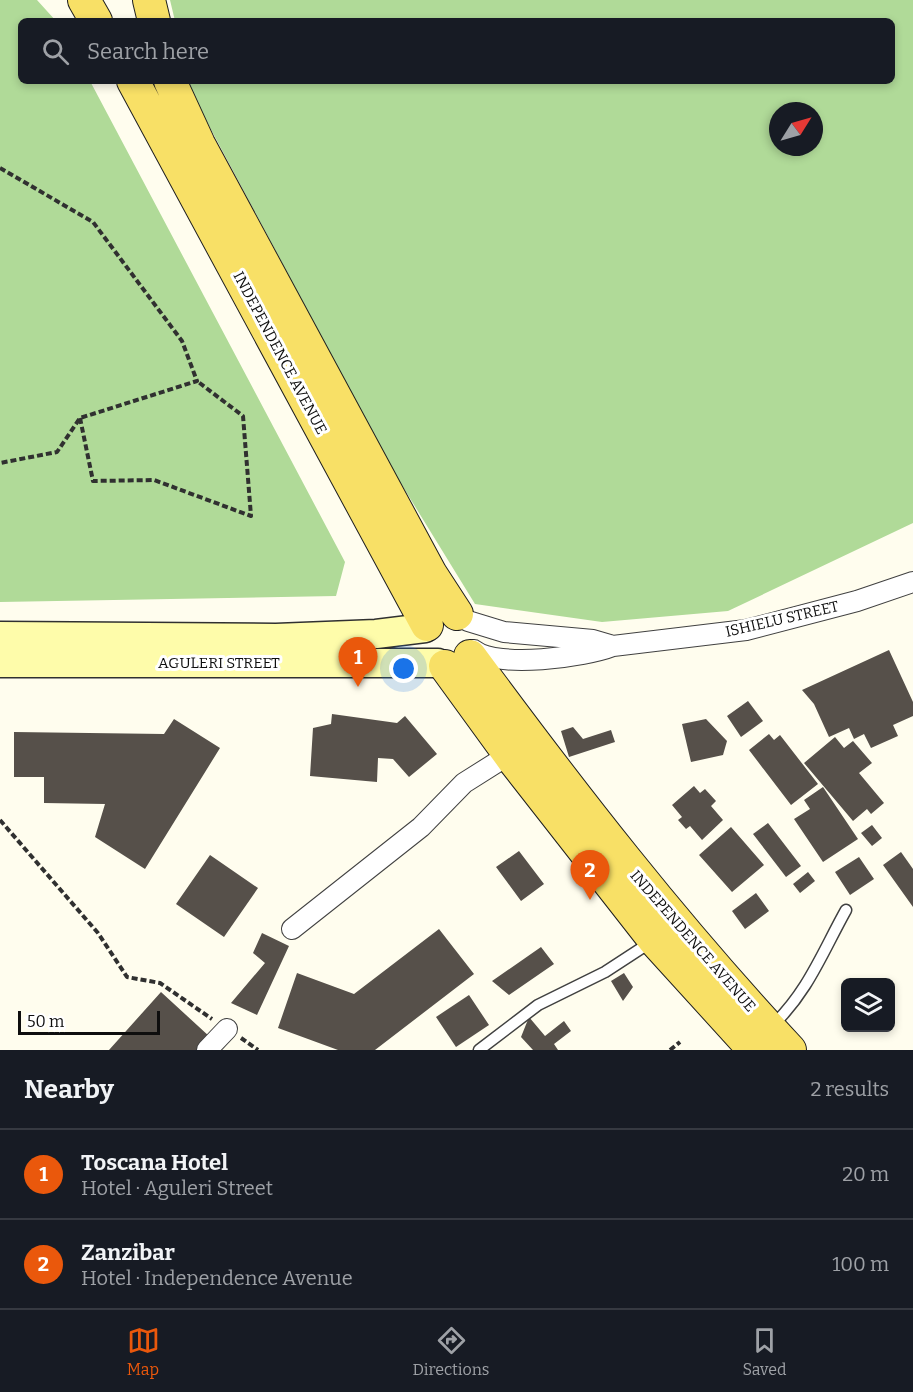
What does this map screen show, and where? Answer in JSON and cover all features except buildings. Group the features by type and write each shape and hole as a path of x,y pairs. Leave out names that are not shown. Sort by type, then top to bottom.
{"main road":[{"path":"84,0 94,18"},
{"path":"149,0 153,18"},
{"name":"INDEPENDENCE AVENUE","path":"135,84 426,626 424,648 459,645"},
{"name":"INDEPENDENCE AVENUE","path":"171,84 199,144 431,574 459,645 521,748 654,940 771,1043"},
{"name":"AGULERI STREET","path":"0,636 276,638 376,634 426,626"},
{"name":"AGULERI STREET","path":"0,663 459,645"},
{"name":"INDEPENDENCE AVENUE","path":"521,748 626,862 711,965 771,1043"}],"street":[{"name":"ISHIELU STREET","path":"613,646 746,630 857,601 913,582"},
{"path":"459,645 504,632 593,640 613,646"},
{"path":"459,645 485,658 516,659 580,654 613,646"},
{"path":"292,929 421,827 464,783 521,748"},
{"path":"207,1050 227,1029"}],"lane":[{"path":"771,1043 811,979 846,910"},
{"path":"479,1050 538,1005 605,972 654,940"}],"path":[{"path":"0,168 93,222 182,341 197,381 243,416 251,516 154,480 93,481 80,418"},
{"path":"0,463 57,452 80,418 197,381"},
{"path":"0,820 98,933 127,977 160,983 258,1050"},
{"path":"670,1050 680,1042"}],"green space":[{"path":"0,0 37,0 53,18 18,18 18,84 92,84 345,562 336,596 0,602"},
{"path":"170,0 913,0 913,523 728,611 602,622 475,604 392,469 191,92 189,84 895,84 895,18 174,18"}],"place":[{"name":"Toscana Hotel","path":"358,687"},
{"name":"Zanzibar","path":"590,900"}]}
